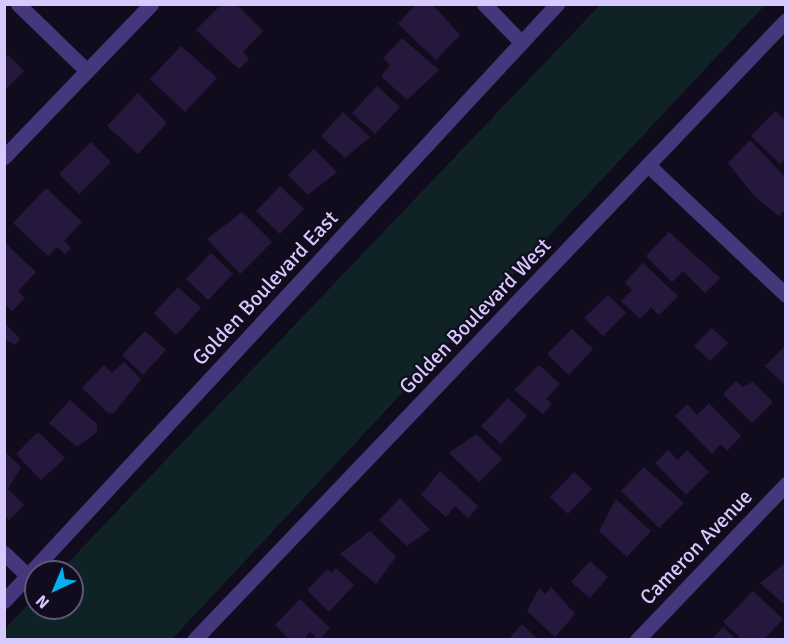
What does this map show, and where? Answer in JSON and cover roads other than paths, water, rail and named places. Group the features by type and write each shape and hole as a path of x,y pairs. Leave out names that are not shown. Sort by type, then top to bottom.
{"street":[{"path":"18,4 87,71"},
{"path":"4,158 151,4"},
{"path":"484,4 521,42"},
{"name":"Golden Boulevard East","path":"43,560 557,4"},
{"name":"Golden Boulevard West","path":"194,639 786,20"},
{"path":"648,165 786,296"},
{"name":"Cameron Avenue","path":"637,639 786,484"},
{"path":"4,553 24,572"},
{"name":"Golden Boulevard East","path":"4,601 24,580"}]}
